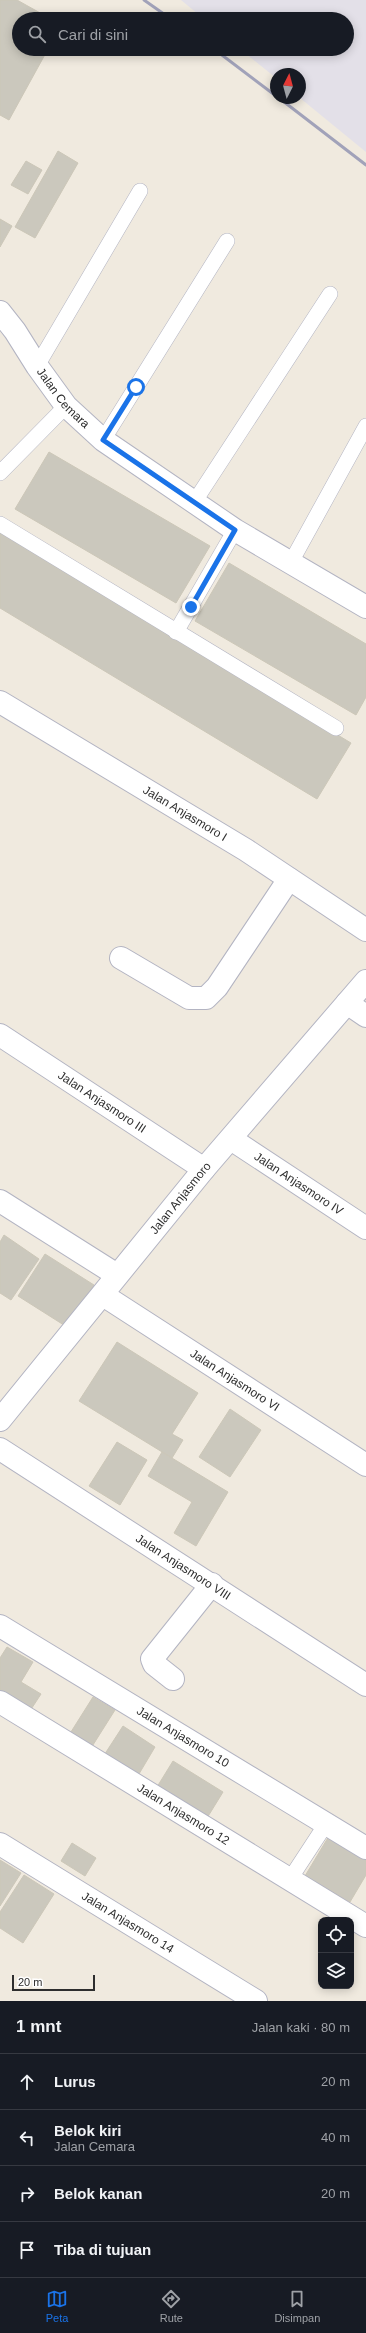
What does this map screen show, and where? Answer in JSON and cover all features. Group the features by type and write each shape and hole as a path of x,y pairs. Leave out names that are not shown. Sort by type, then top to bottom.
{"street":[{"name":"Jalan Cemara","path":"0,312 16,331 37,366 66,406 103,440 195,501 235,530 290,564 366,607"},
{"name":"Jalan Anjasmoro I","path":"0,702 246,850 366,930"},
{"path":"121,958 190,998 206,998 217,987 290,879"},
{"name":"Jalan Anjasmoro","path":"0,1420 103,1295 116,1275 204,1169 366,981"},
{"path":"347,1003 366,1016"},
{"name":"Jalan Anjasmoro III","path":"0,1035 204,1169"},
{"name":"Jalan Anjasmoro IV","path":"231,1139 366,1228"},
{"path":"0,1201 116,1275"},
{"name":"Jalan Anjasmoro VI","path":"103,1295 366,1465"},
{"name":"Jalan Anjasmoro VIII","path":"0,1449 212,1584 366,1685"},
{"path":"173,1679 154,1664 152,1659 212,1584"},
{"name":"Jalan Anjasmoro 10","path":"0,1626 366,1848"},
{"name":"Jalan Anjasmoro 12","path":"0,1702 366,1926"},
{"name":"Jalan Anjasmoro 14","path":"0,1844 256,2001"}],"lane":[{"path":"37,366 140,191"},
{"path":"103,440 227,241"},
{"path":"195,501 330,294"},
{"path":"0,473 66,406"},
{"path":"290,564 366,426"},
{"path":"0,524 336,728"},
{"path":"176,632 235,530"},
{"path":"290,1880 326,1824"}],"shaded area":[{"path":"181,0 366,0 366,152 306,103 306,68 270,68 270,73 249,56 354,56 354,12 196,12"}],"building":[{"path":"0,0 17,0 38,12 12,12 12,56 44,56 9,120 0,115"},
{"path":"58,151 78,163 35,238 15,227"},
{"path":"26,161 42,170 28,194 11,185"},
{"path":"0,219 12,226 0,247"},
{"path":"49,452 210,546 176,603 15,509"},
{"path":"0,532 351,743 317,799 0,608"},
{"path":"229,563 366,644 366,697 356,715 195,621"},
{"path":"4,1235 39,1259 11,1300 0,1293 0,1242"},
{"path":"45,1254 94,1285 67,1327 18,1296"},
{"path":"117,1342 198,1393 172,1434 183,1440 172,1458 79,1401"},
{"path":"230,1409 261,1430 230,1477 199,1457"},
{"path":"117,1442 147,1460 120,1505 89,1486"},
{"path":"162,1452 228,1492 196,1546 174,1533 192,1502 148,1476"},
{"path":"7,1647 33,1662 21,1682 41,1694 26,1717 0,1702 0,1658"},
{"path":"93,1697 115,1710 86,1756 64,1743"},
{"path":"123,1726 155,1747 133,1784 99,1763"},
{"path":"173,1761 223,1792 199,1831 149,1800"},
{"path":"329,1836 366,1857 366,1875 350,1902 305,1876"},
{"path":"72,1843 96,1858 85,1876 61,1861"},
{"path":"0,1860 21,1873 0,1906"},
{"path":"24,1875 54,1894 23,1943 0,1928 0,1912"}],"railway":[{"path":"144,0 161,12"},
{"path":"223,56 270,91"},
{"path":"287,104 366,165"}],"route":[{"path":"136,387 103,440 195,501 235,530 191,607"}]}
